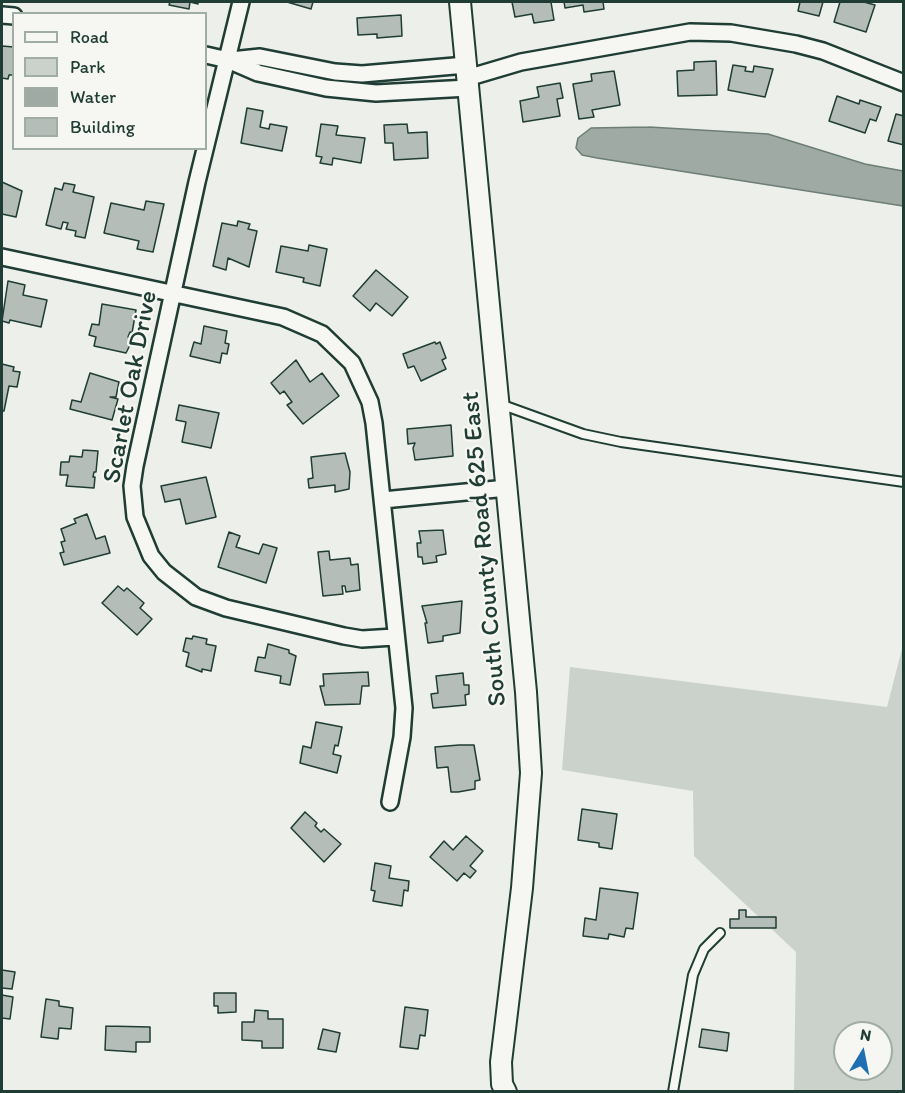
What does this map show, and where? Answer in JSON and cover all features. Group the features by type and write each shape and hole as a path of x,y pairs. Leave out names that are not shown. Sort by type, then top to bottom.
{"street":[{"name":"Scarlet Oak Drive","path":"207,143 241,2"},
{"name":"South County Road 625 East","path":"460,2 526,692 531,773 522,888 501,1062 502,1084 506,1092"},
{"path":"207,55 228,60 258,73 326,88 376,93 467,77 521,62 690,32 731,33 823,51 903,83"},
{"path":"228,60 260,57 335,72 467,77"},
{"name":"Scarlet Oak Drive","path":"205,150 132,486 135,517 151,556 179,586 216,605 344,636 362,639 394,638"},
{"path":"2,257 283,317 313,329 338,347 352,363 370,402 383,500 394,638 404,708 402,737 390,802"},
{"path":"383,500 507,488"}],"lane":[{"path":"499,404 583,434 621,442 903,482"},
{"path":"673,1092 693,975 704,949 720,933"}],"green space":[{"path":"903,645 903,1091 794,1091 796,952 694,856 693,791 562,770 570,667 887,707"}],"water":[{"path":"649,127 768,134 865,164 903,171 903,206 597,158 582,155 576,148 578,138 591,128"}],"building":[{"path":"170,2 190,2 189,9 169,5"},
{"path":"287,2 313,2 311,9"},
{"path":"512,2 551,2 554,20 534,23 532,14 515,17"},
{"path":"564,2 603,2 604,9 584,12 583,5 565,8"},
{"path":"800,2 823,2 819,16 798,11"},
{"path":"840,2 864,2 875,5 866,32 834,22"},
{"path":"401,15 402,36 377,38 377,34 358,35 357,18"},
{"path":"2,46 12,47 12,75 9,75 8,79 2,78"},
{"path":"716,61 717,95 678,96 677,71 694,70 694,62"},
{"path":"733,65 746,67 745,71 753,72 754,66 773,69 765,97 728,90"},
{"path":"614,71 620,105 592,110 594,117 579,119 573,84 592,81 591,74"},
{"path":"560,83 563,98 557,99 560,116 523,122 520,101 539,97 537,87"},
{"path":"837,96 859,104 860,100 881,107 876,121 870,119 865,133 829,121"},
{"path":"247,108 263,111 260,127 269,129 270,124 287,127 282,151 241,143"},
{"path":"896,114 904,116 904,145 888,141"},
{"path":"321,124 338,126 336,135 365,138 361,163 333,158 332,165 320,163 322,157 316,156"},
{"path":"407,124 408,133 427,132 428,158 394,160 393,143 385,143 384,125"},
{"path":"2,182 22,191 16,217 2,214"},
{"path":"64,183 75,185 73,192 94,197 85,238 75,236 76,231 66,229 68,223 63,222 61,229 46,225 55,188 62,190"},
{"path":"146,201 164,204 153,252 137,249 139,241 104,233 111,203 144,210"},
{"path":"238,221 250,224 248,229 257,231 249,267 228,258 226,270 213,266 222,223 237,226"},
{"path":"309,245 327,249 320,286 303,282 304,278 276,272 281,246 308,251"},
{"path":"376,270 408,297 392,316 376,303 370,311 353,296"},
{"path":"8,281 25,285 23,295 47,300 41,327 10,320 9,323 2,321"},
{"path":"102,304 136,310 132,333 130,332 128,337 131,338 130,345 126,353 94,346 96,337 89,335 92,324 99,325"},
{"path":"204,326 227,331 225,343 229,344 227,354 222,353 220,363 190,356 194,342 201,344"},
{"path":"435,342 436,344 440,342 446,358 442,360 446,369 421,381 414,366 408,368 403,354"},
{"path":"296,360 310,382 322,373 339,396 303,424 287,405 292,402 284,391 280,394 271,383"},
{"path":"2,364 14,367 13,371 20,372 17,387 9,386 4,411 2,411"},
{"path":"90,373 119,382 116,397 110,397 118,399 112,420 70,409 72,400 81,402"},
{"path":"179,405 219,413 211,448 182,442 186,422 176,420"},
{"path":"451,425 453,456 415,460 413,448 415,443 408,444 407,429"},
{"path":"83,450 98,451 96,472 93,477 95,477 94,488 66,486 68,475 60,475 61,462 69,462 70,456 82,457"},
{"path":"345,453 350,472 349,489 335,492 335,485 309,488 308,479 313,478 311,457"},
{"path":"206,477 216,517 186,524 180,499 165,502 161,486"},
{"path":"87,514 96,539 105,536 110,553 64,565 60,553 64,552 61,542 65,541 61,529 76,523 74,519"},
{"path":"443,530 446,554 436,556 437,562 423,564 422,557 418,557 417,543 421,543 419,531"},
{"path":"229,532 240,536 236,547 259,554 263,544 277,548 266,583 218,567"},
{"path":"329,551 330,560 350,558 351,565 358,564 360,590 346,592 345,586 342,586 343,594 323,596 318,552"},
{"path":"118,586 124,591 127,588 144,603 140,608 152,619 137,635 102,603"},
{"path":"462,601 460,633 443,636 443,641 428,643 425,623 427,623 422,606"},
{"path":"193,636 207,639 206,644 216,646 211,671 202,669 202,672 186,666 189,653 183,651 186,638 192,639"},
{"path":"268,644 289,650 289,653 296,656 290,685 280,683 281,676 255,671 258,657 265,658"},
{"path":"368,672 369,686 362,686 360,704 325,705 320,686 324,686 323,674"},
{"path":"463,673 464,685 469,685 469,694 465,695 466,705 433,708 431,694 438,693 436,676"},
{"path":"316,722 342,727 338,746 335,745 333,754 341,756 337,773 300,763 303,746 311,748"},
{"path":"474,745 480,780 475,781 475,789 451,792 448,767 437,768 435,747"},
{"path":"582,809 617,814 612,849 599,847 599,843 578,840"},
{"path":"305,812 317,823 315,826 321,832 324,829 341,844 324,862 291,828"},
{"path":"466,836 483,851 470,866 476,871 470,878 464,873 457,881 430,857 444,841 453,850"},
{"path":"375,863 391,866 389,878 409,881 408,891 404,890 402,906 373,901 375,891 371,890"},
{"path":"600,888 638,893 633,929 626,928 624,937 609,934 608,939 583,936 585,918 596,920"},
{"path":"739,910 746,910 746,917 776,917 776,928 730,928 730,919 739,919"},
{"path":"2,970 15,972 12,989 2,988"},
{"path":"214,993 236,993 236,1012 218,1013 218,1006 214,1006"},
{"path":"2,995 13,997 10,1019 2,1018"},
{"path":"46,999 59,1001 59,1006 73,1008 71,1029 59,1028 58,1039 41,1037"},
{"path":"405,1007 428,1010 425,1036 420,1035 418,1049 400,1047"},
{"path":"255,1010 268,1011 268,1019 283,1019 283,1048 262,1048 262,1041 242,1040 242,1022 254,1022"},
{"path":"106,1026 150,1027 150,1042 136,1042 136,1052 105,1050"},
{"path":"323,1029 340,1033 336,1052 318,1049"},
{"path":"702,1029 729,1033 727,1051 699,1047"}]}
